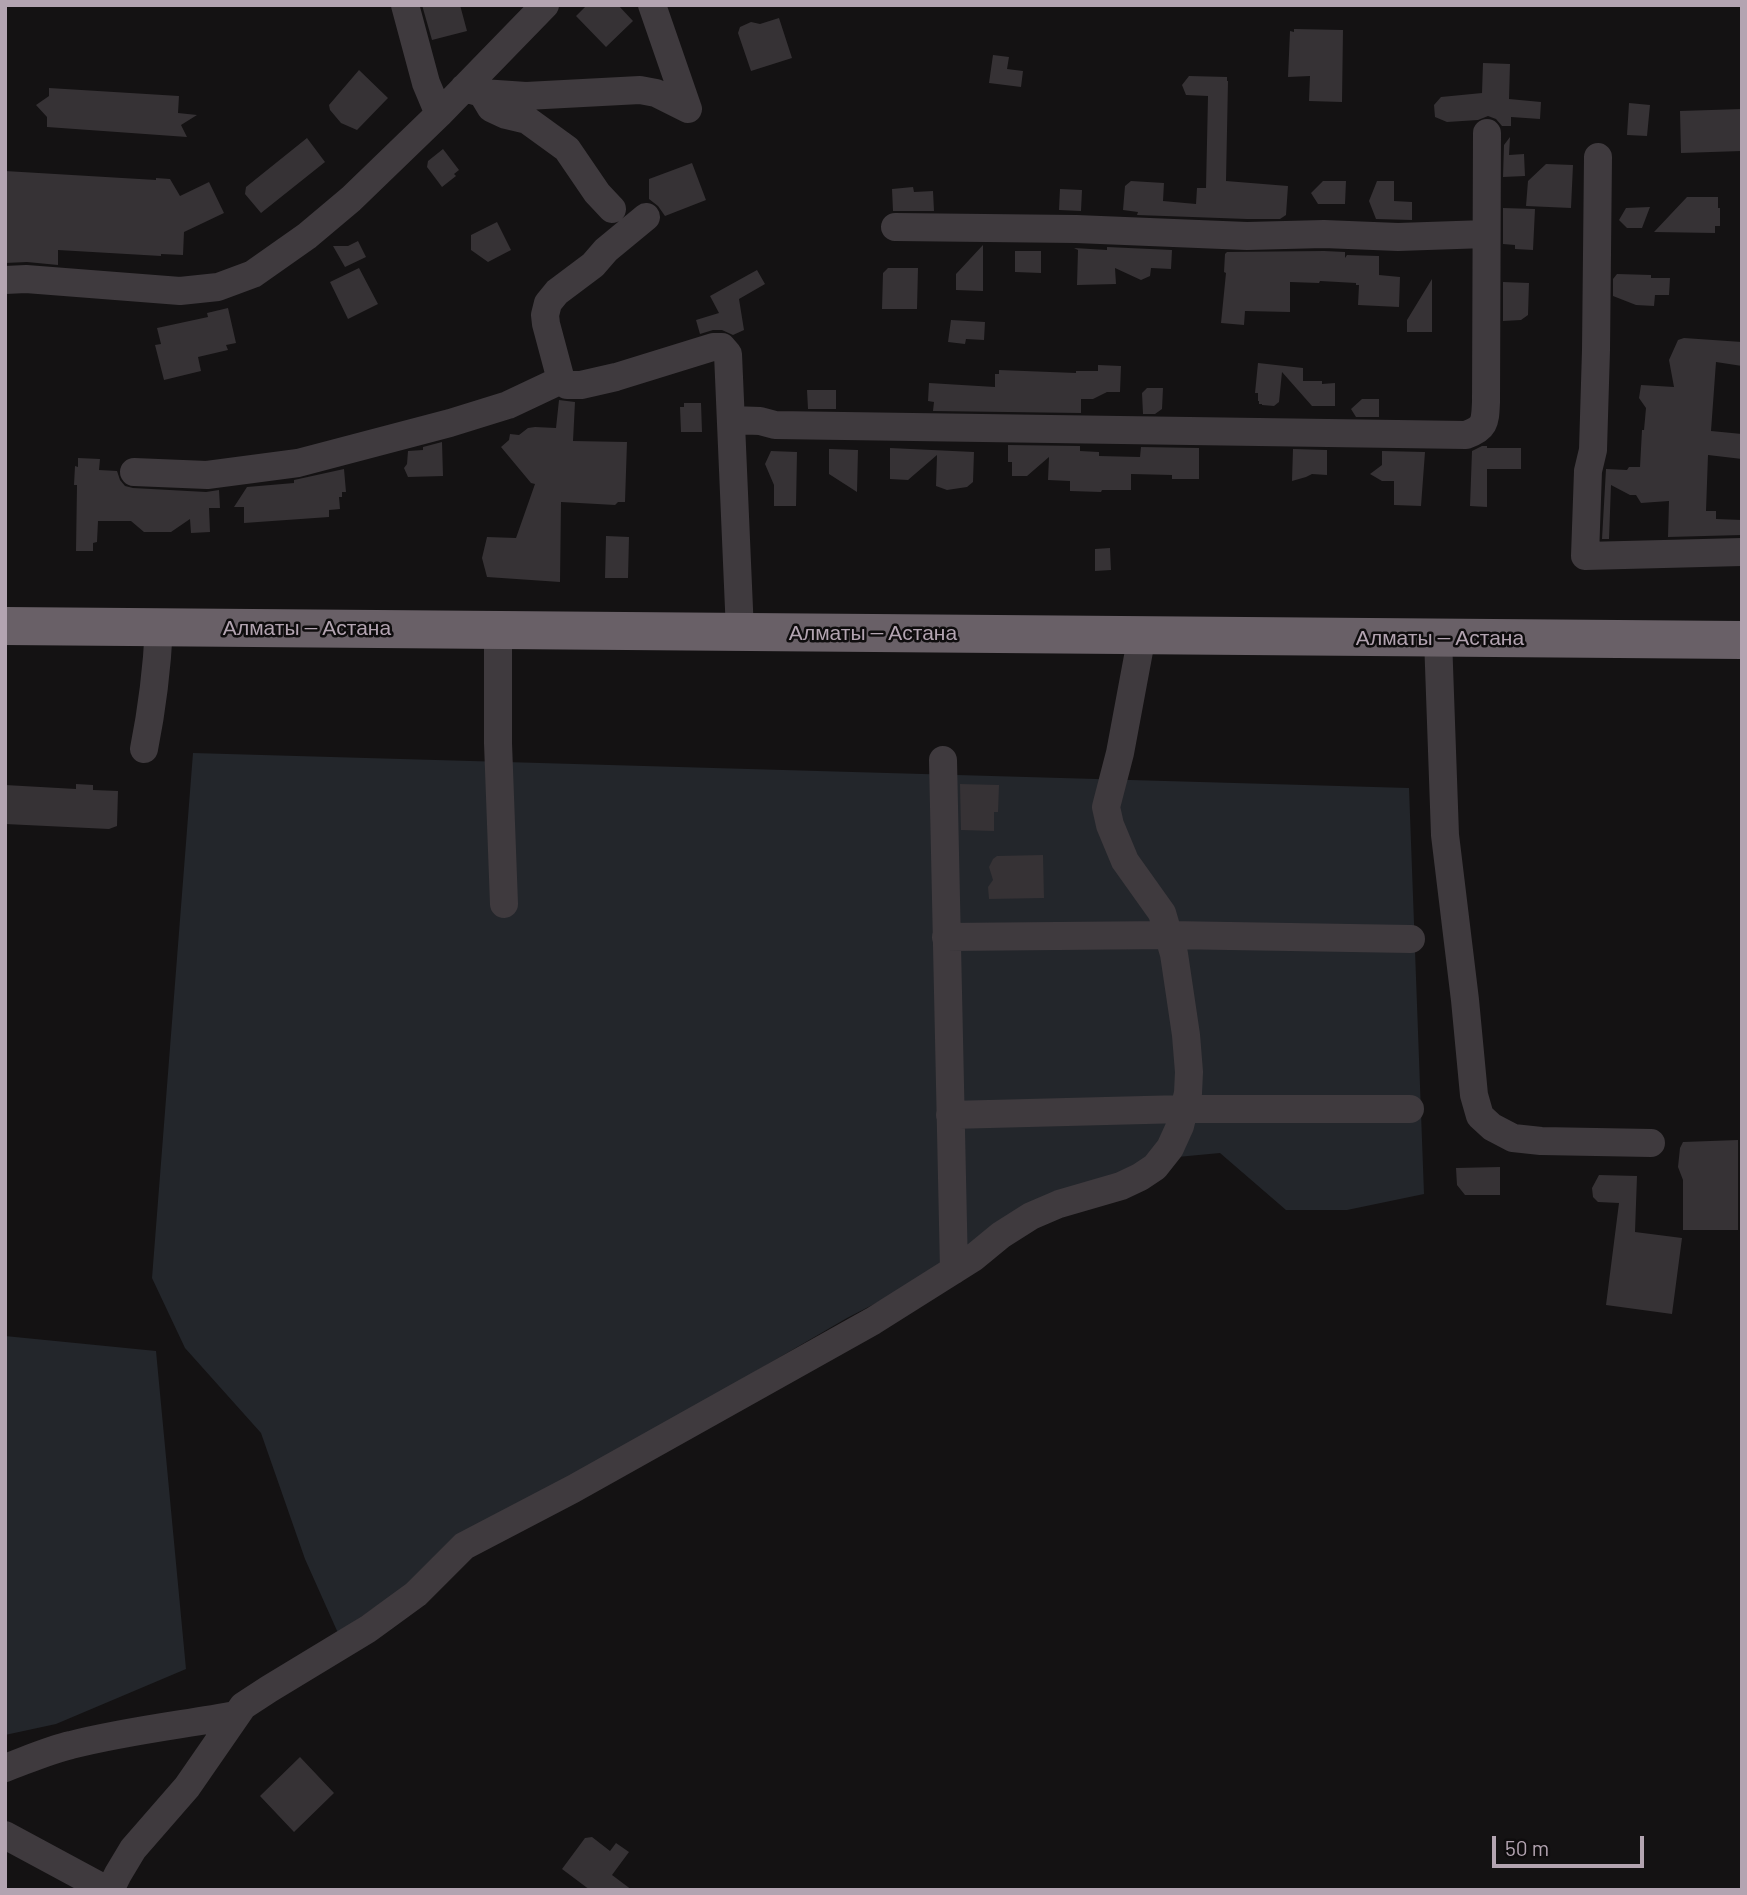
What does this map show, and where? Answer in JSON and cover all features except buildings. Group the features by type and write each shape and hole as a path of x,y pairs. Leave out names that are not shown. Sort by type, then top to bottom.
{"highway":[{"name":"Алматы — Астана","path":"5,626 1742,640"}],"street":[{"path":"405,5 426,83 439,114"},
{"path":"5,280 26,279 180,291 218,286 253,274 307,236 351,199 439,114 473,91 545,5"},
{"path":"473,91 526,96 640,90 656,93 688,109 652,5"},
{"path":"473,91 491,108 527,120 567,149 597,193 612,209"},
{"path":"731,420 760,421 775,425 1466,435 1482,427 1485,421 1487,133"},
{"path":"1598,157 1596,363 1585,556 1742,552"},
{"path":"646,218 606,250 593,265 557,292 548,303 546,324 561,380 567,384 581,385 616,377 713,347 722,347 728,354 740,632"},
{"path":"895,227 1076,229 1247,236 1324,234 1398,237 1486,234"},
{"path":"134,472 207,475 298,463 509,405 561,380"},
{"path":"144,749 158,657 159,627"},
{"path":"498,630 498,743 504,904"},
{"path":"5,1835 109,1890 133,1849 187,1787 243,1706 368,1629 416,1594 464,1546 573,1489 873,1321 973,1258 1001,1235 1031,1216 1121,1186 1155,1167 1170,1148 1180,1126 1188,1093 1186,1035 1174,954 1162,914 1125,861 1110,825 1106,807 1120,753 1142,635"},
{"path":"1438,638 1445,835 1474,1095 1480,1116 1492,1127 1513,1138 1541,1142 1651,1143"},
{"path":"943,760 954,1270"},
{"path":"946,937 1169,935 1411,939"},
{"path":"950,1115 1184,1109 1410,1109"},
{"path":"5,1768 68,1745 112,1735 236,1715"}],"shaded area":[{"path":"193,753 1409,788 1424,1194 1347,1210 1286,1210 1220,1153 1156,1159 847,1318 504,1518 338,1633 305,1559 261,1433 185,1348 152,1278"},
{"path":"5,1336 156,1351 186,1669 56,1724 5,1735"}]}
